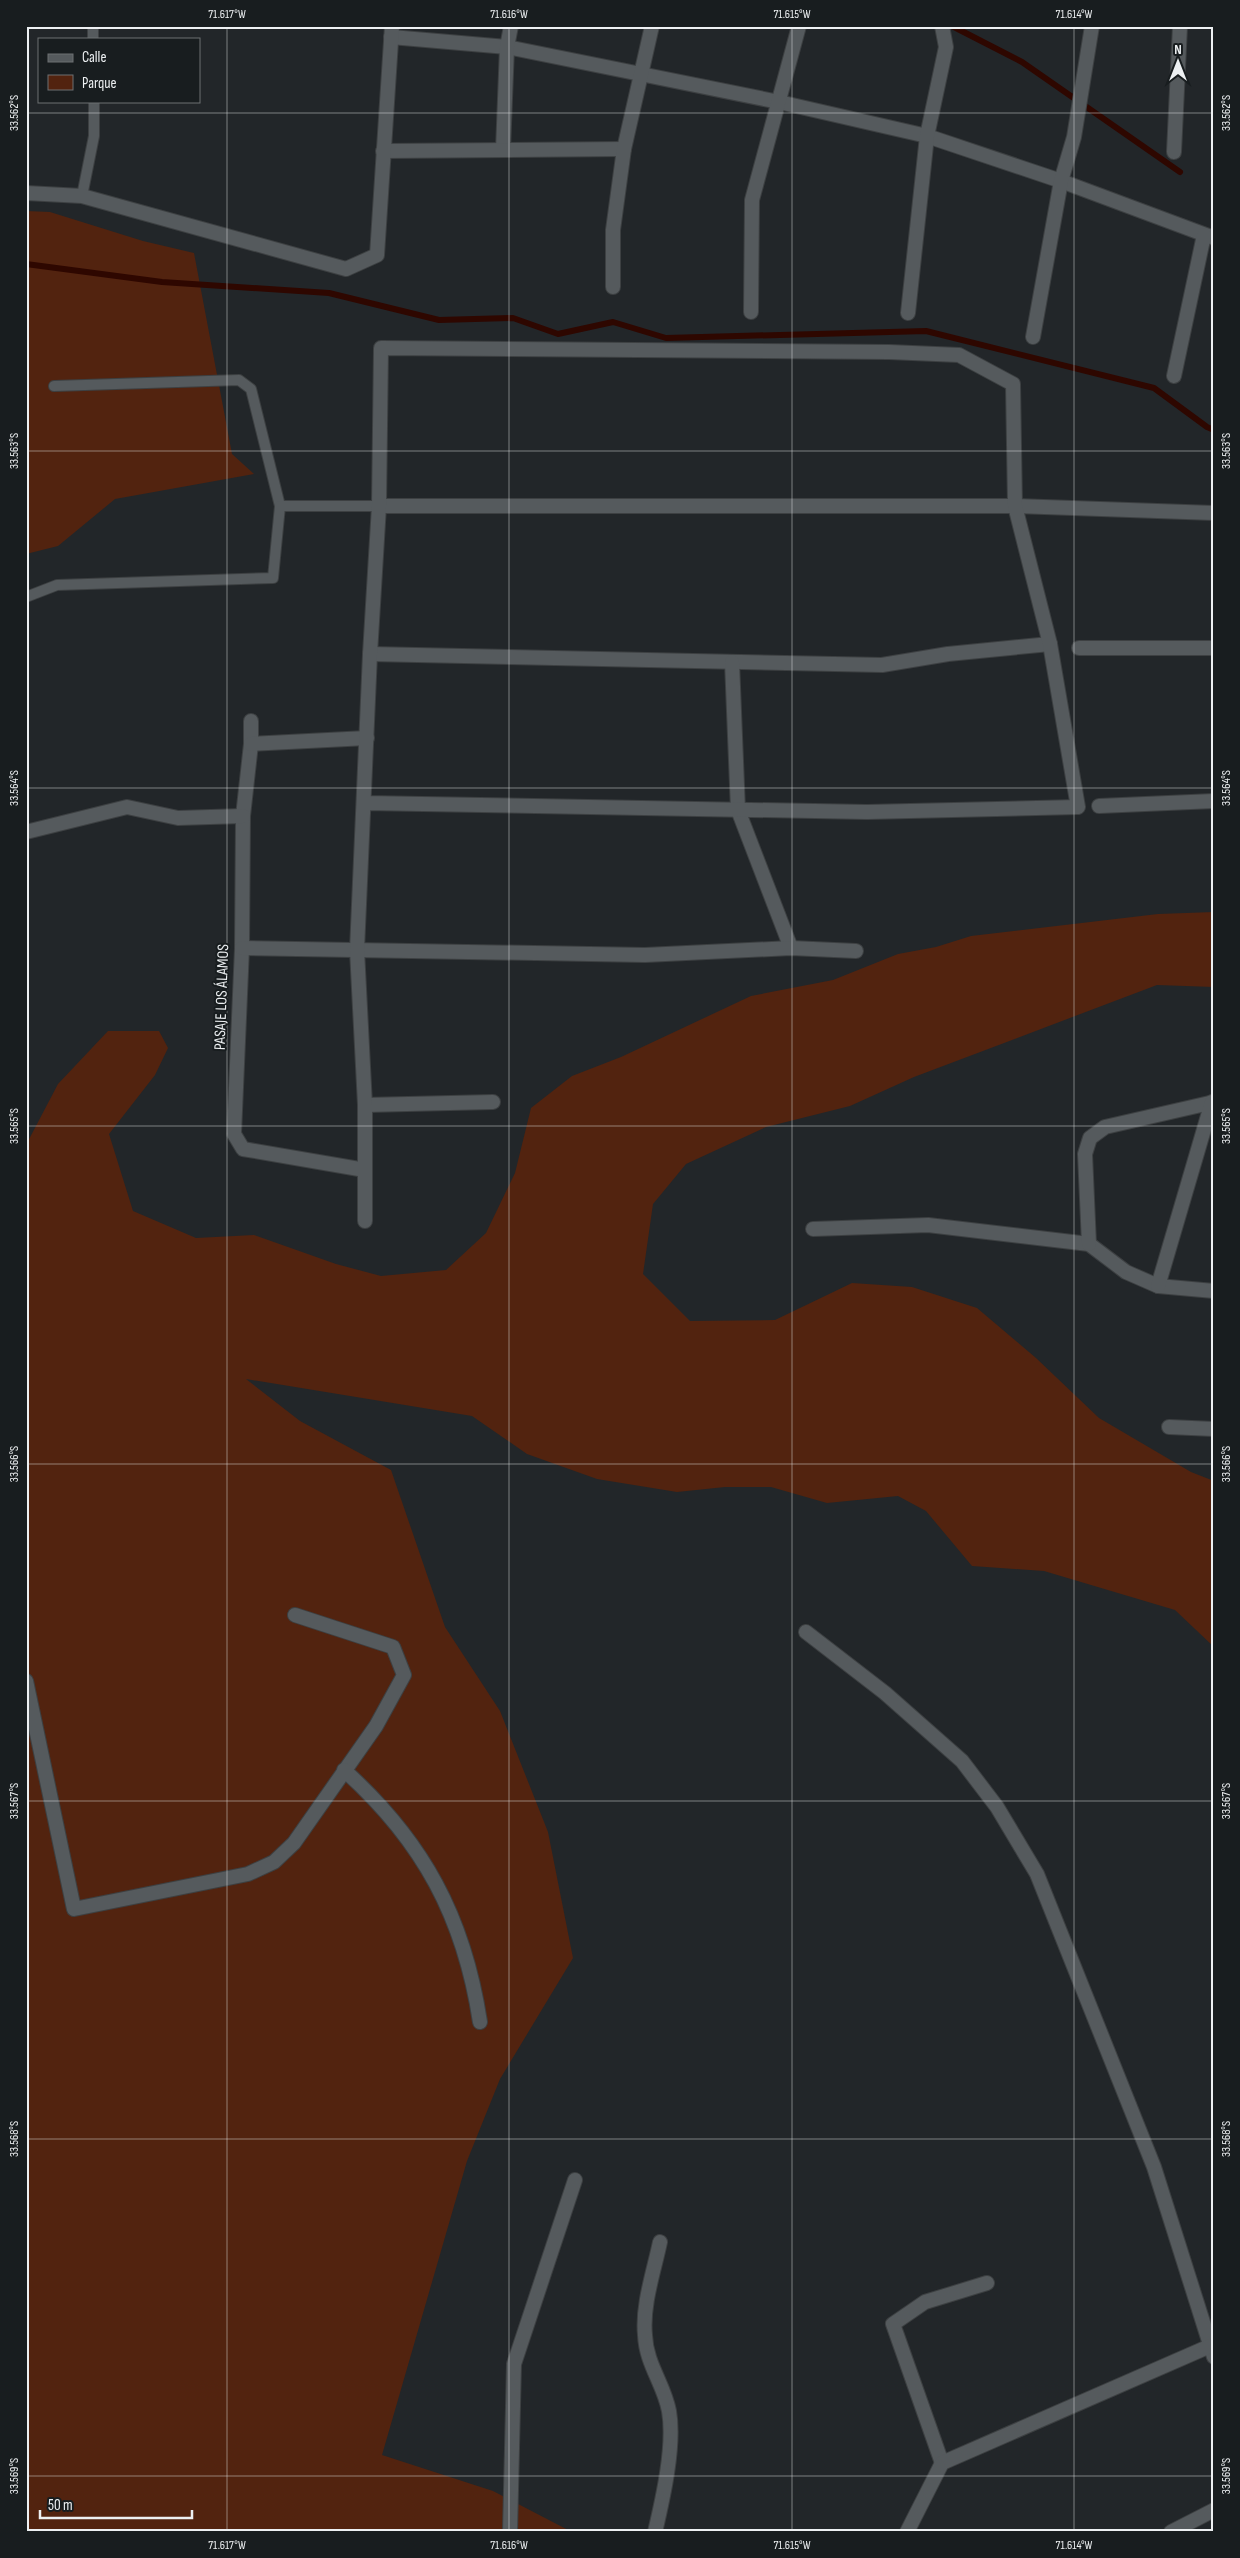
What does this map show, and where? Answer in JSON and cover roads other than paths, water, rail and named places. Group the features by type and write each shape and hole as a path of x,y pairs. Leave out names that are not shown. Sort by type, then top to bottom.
{"street":[{"path":"503,150 507,47 511,26"},
{"path":"613,287 613,230 624,149 652,26"},
{"path":"751,312 752,200 800,26"},
{"path":"908,313 927,136 946,47 942,26"},
{"path":"1033,337 1061,181 1074,137 1092,26"},
{"path":"1174,152 1180,26"},
{"path":"26,193 82,196 346,269 377,255 392,32 507,47 779,102 927,136 1061,181 1209,236 1174,376"},
{"path":"383,151 624,149"},
{"path":"364,1221 365,1105 357,950 370,654 379,506 382,348 959,355 1013,384 1015,506 1050,644 1078,807 867,812 365,802"},
{"path":"379,506 1015,506 1214,513"},
{"path":"370,654 882,665 948,654 1050,644"},
{"path":"1079,648 1214,648"},
{"path":"732,662 738,810 791,948"},
{"name":"PASAJE LOS ÁLAMOS","path":"251,721 252,744 243,816 242,948 234,1134 243,1149 364,1170"},
{"path":"252,744 367,738"},
{"path":"1099,806 1214,801"},
{"path":"26,832 127,807 178,818 243,816"},
{"path":"242,948 645,955 791,948 856,951"},
{"path":"365,1105 493,1102"},
{"path":"1089,1244 1085,1154 1090,1138 1105,1127 1213,1102 1158,1286"},
{"path":"813,1228 928,1225 1089,1244 1126,1272 1158,1286 1214,1292"},
{"path":"1169,1427 1214,1429"},
{"path":"26,1681 74,1909 248,1874 274,1862 294,1843 376,1726 404,1675 392,1647 295,1615"},
{"path":"806,1632 885,1693 962,1761 997,1807 1036,1874 1154,2167 1210,2330 1212,2352 942,2463 907,2532"},
{"path":"344,1770 393,1819 433,1875 449,1906 462,1941 476,1992 480,2022"},
{"path":"510,2532 514,2364 575,2180"},
{"path":"655,2532 667,2470 670,2427 666,2399 649,2362 644,2333 660,2242"},
{"path":"942,2463 893,2324 925,2302 987,2283"},
{"path":"1171,2532 1214,2510"}],"lane":[{"path":"82,196 94,136 94,102"},
{"path":"26,597 57,585 273,578 280,506 251,389 239,380 54,386"},
{"path":"280,506 379,506"}],"waterway":[{"path":"952,26 1022,62 1180,172"},
{"path":"26,264 162,282 329,293 439,320 513,318 558,334 613,322 666,338 926,331 1154,388 1207,427 1214,430"}]}
